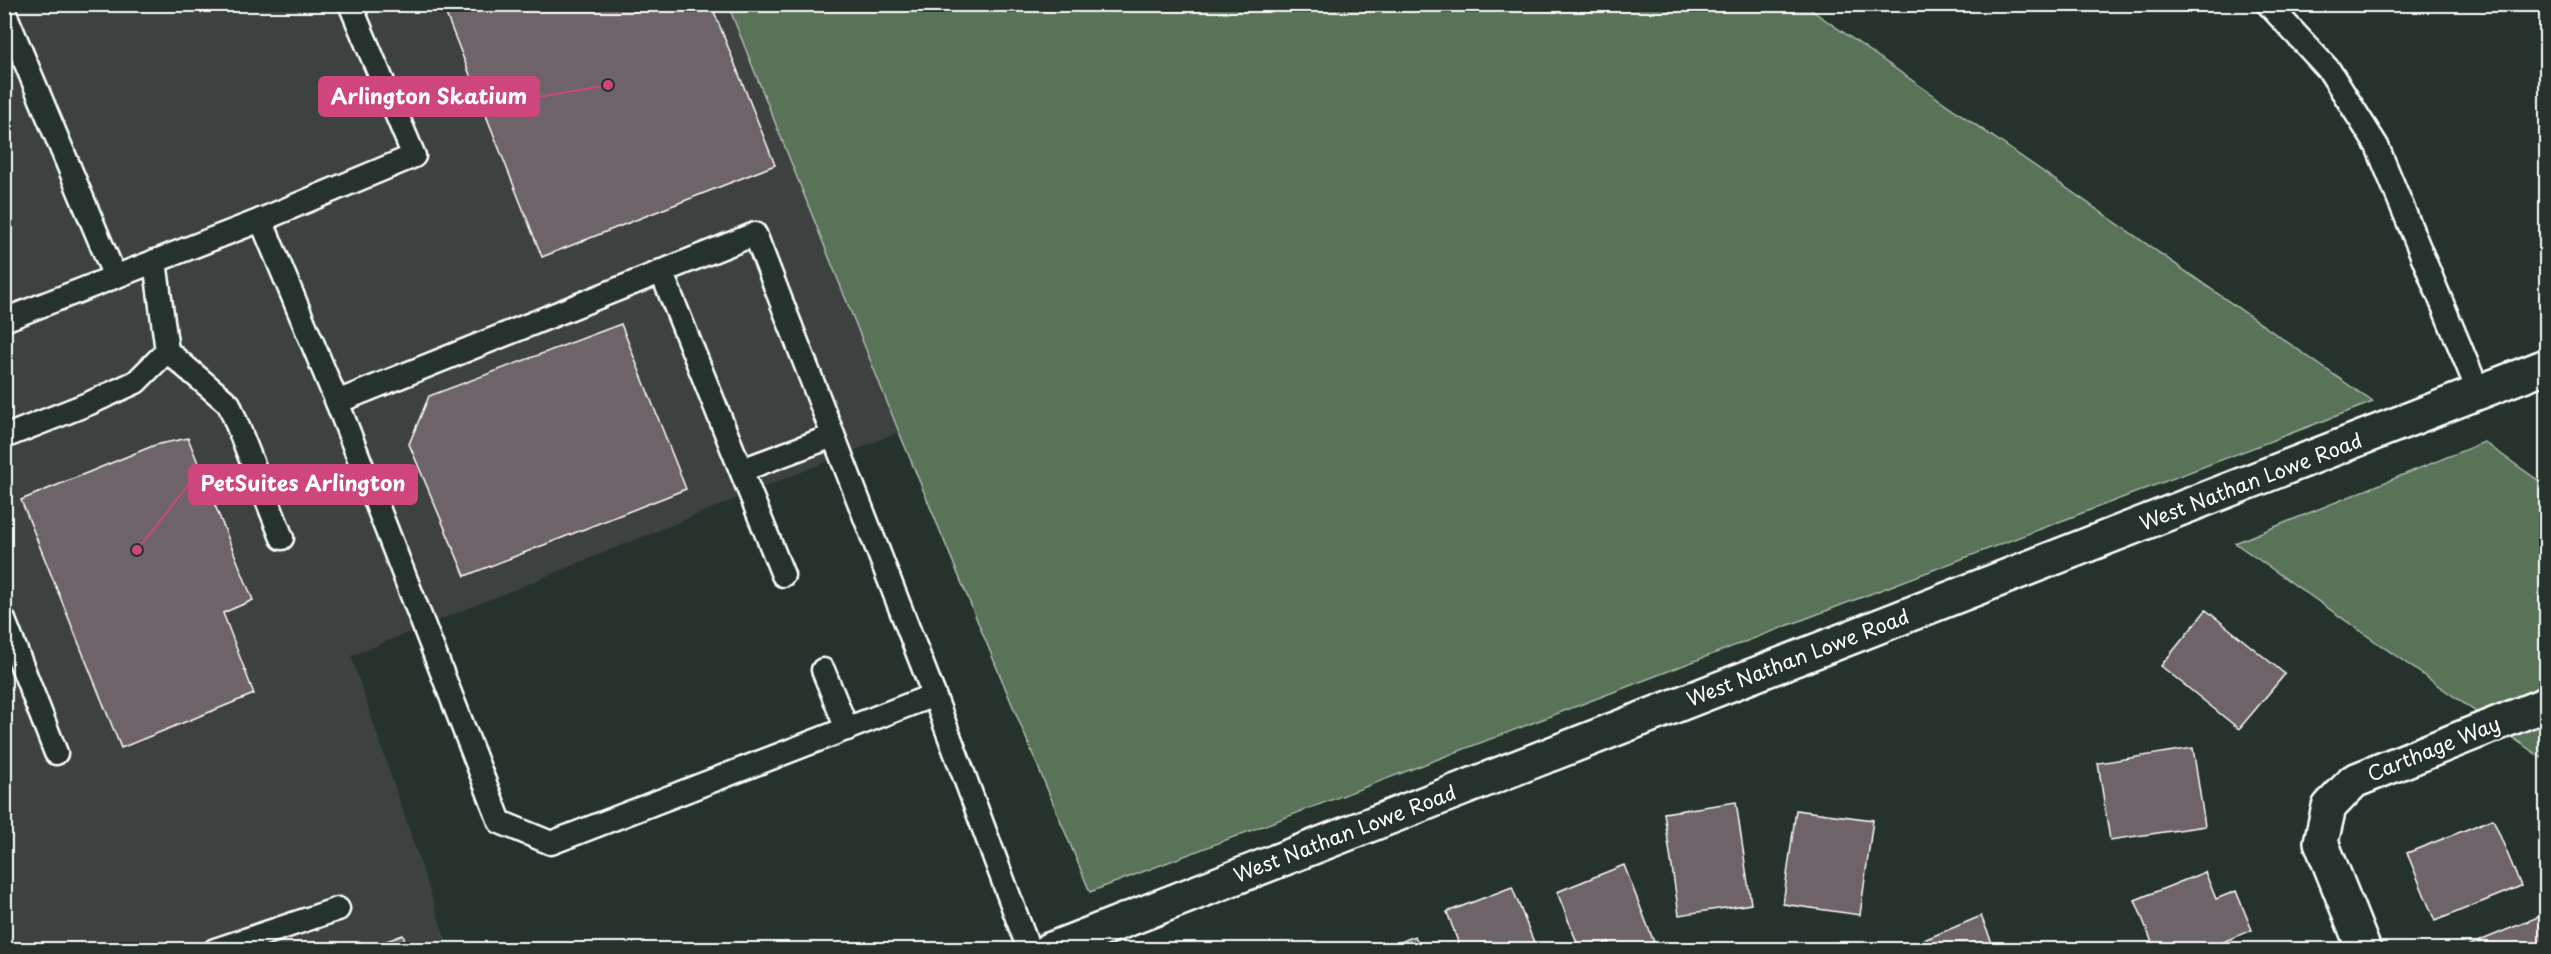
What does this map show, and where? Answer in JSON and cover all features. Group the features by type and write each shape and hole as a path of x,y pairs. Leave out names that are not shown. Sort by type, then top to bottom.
{"street":[{"name":"West Nathan Lowe Road","path":"1049,950 2547,366"},
{"name":"Carthage Way","path":"2364,950 2321,842 2329,807 2354,781 2547,704"}],"lane":[{"path":"4,320 261,220 414,156 350,4"},
{"path":"2268,4 2328,70 2377,146 2478,393"},
{"path":"4,11 115,277"},
{"path":"261,220 337,402 500,822 550,843 934,695"},
{"path":"337,402 754,234 934,695 1029,950"},
{"path":"155,261 166,351 229,404 282,538"},
{"path":"661,271 783,575"},
{"path":"4,437 80,408 135,382 166,351"},
{"path":"742,470 833,436"},
{"path":"4,620 56,753"},
{"path":"823,670 847,729"},
{"path":"215,950 338,909"}],"shaded area":[{"path":"5,5 729,5 899,432 351,656 449,949 5,950"}],"green space":[{"path":"728,5 1804,5 2373,402 1090,892 899,432"},
{"path":"2484,442 2546,486 2546,761 2235,543"}],"building":[{"path":"442,4 711,4 775,165 542,257"},
{"path":"621,324 686,489 465,576 409,444 429,396"},
{"path":"188,438 253,600 223,613 254,694 121,748 21,500 155,445"},
{"path":"2206,610 2285,674 2239,729 2161,666"},
{"path":"2193,748 2205,826 2110,840 2098,763"},
{"path":"1736,802 1751,904 1679,915 1664,813"},
{"path":"1796,810 1873,820 1860,915 1783,904"},
{"path":"2493,819 2521,886 2435,921 2407,853"},
{"path":"1624,865 1657,950 1612,950 1609,942 1592,950 1580,950 1557,892"},
{"path":"2205,872 2216,899 2236,891 2252,930 2204,950 2155,950 2135,900"},
{"path":"1512,887 1537,950 1461,950 1447,912"},
{"path":"2545,914 2546,950 2458,950"},
{"path":"1981,916 1995,950 1900,950"},
{"path":"403,935 408,950 362,950"},
{"path":"1415,936 1421,950 1381,950"}],"place":[{"name":"Arlington Skatium","path":"608,85"},
{"name":"PetSuites Arlington","path":"137,550"}]}
